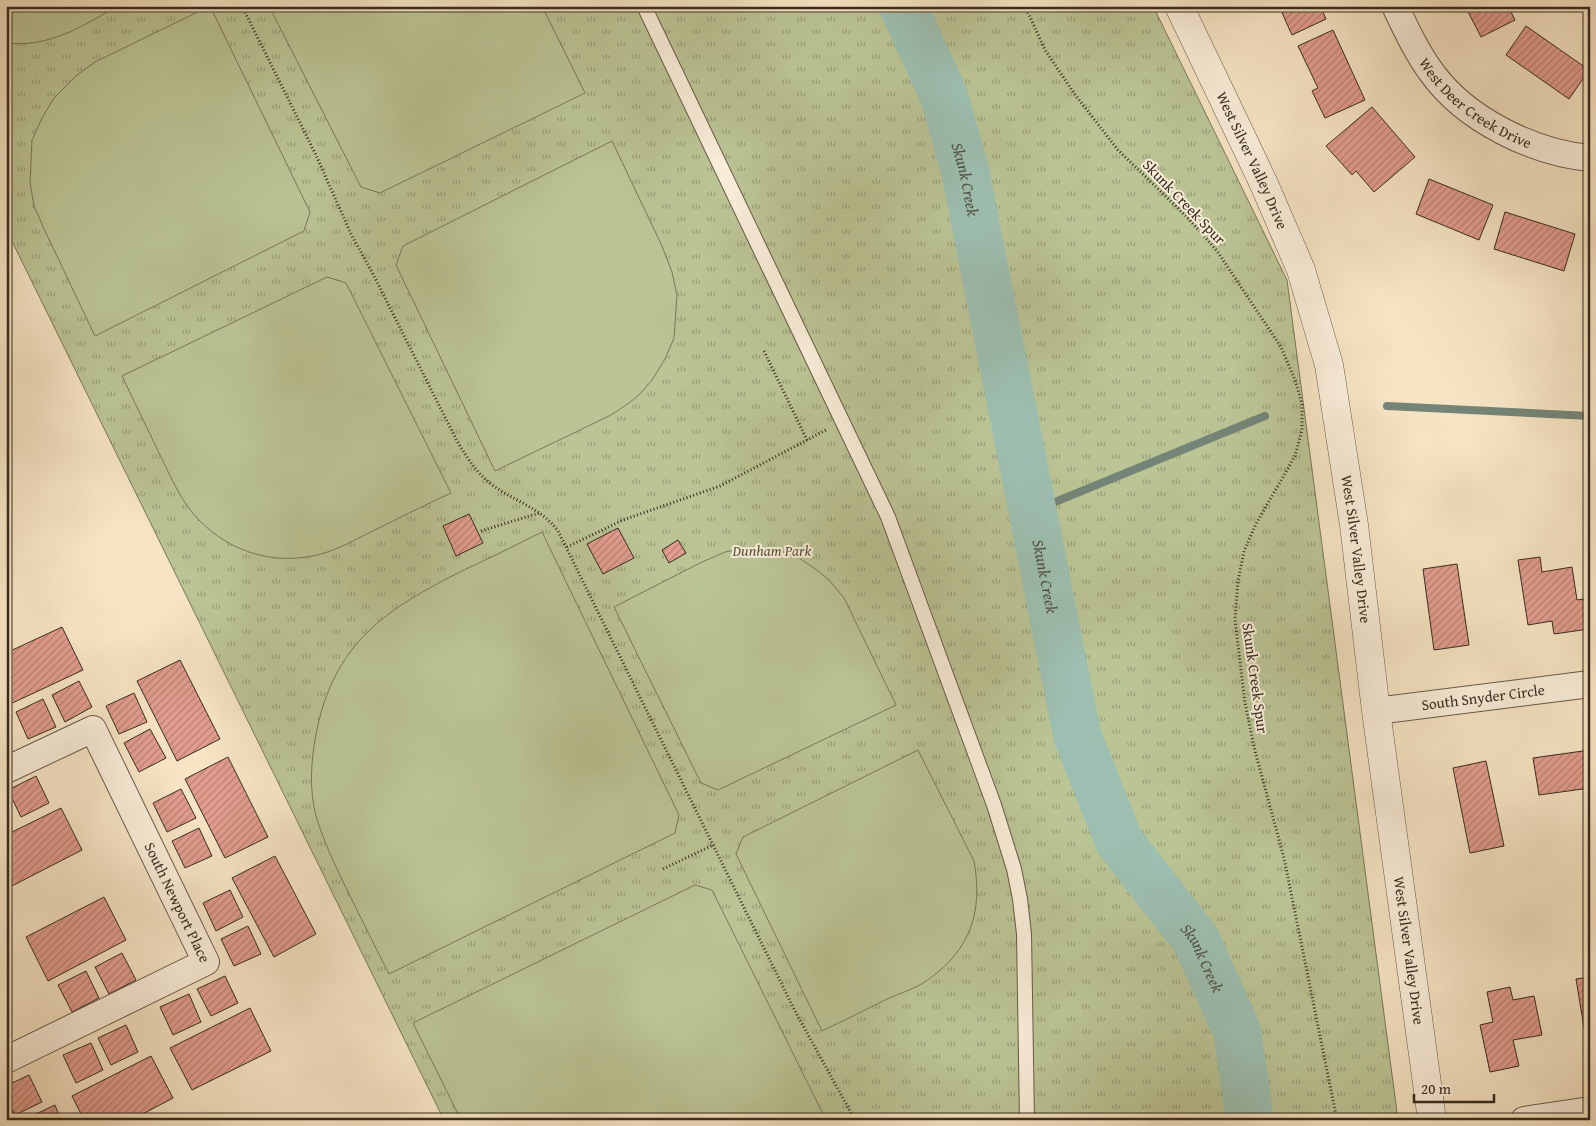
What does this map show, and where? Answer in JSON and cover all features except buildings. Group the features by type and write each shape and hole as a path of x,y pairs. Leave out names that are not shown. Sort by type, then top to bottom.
{"street":[{"name":"West Silver Valley Drive","path":"1179,6 1260,175 1301,270 1329,366 1354,525 1376,711 1432,1120"},
{"name":"West Deer Creek Drive","path":"1395,6 1432,73 1451,95 1487,122 1521,140 1548,150 1590,158"},
{"name":"South Snyder Circle","path":"1376,711 1590,684"},
{"name":"South Newport Place","path":"6,770 93,729 206,962 6,1060"},
{"path":"1524,1120 1590,1110"}],"lane":[{"path":"644,6 888,517 994,805 1014,869 1024,934 1027,1120"}],"path":[{"path":"242,6 315,153 352,236 456,439 478,473 494,486 550,520 567,547 795,1011 855,1120"},
{"name":"Skunk Creek Spur","path":"1025,6 1045,50 1076,96 1118,150 1187,217 1217,251 1281,347 1295,380 1302,404 1302,430 1295,456 1256,524 1244,551 1238,581 1235,620 1245,702 1255,751 1284,858 1337,1120"},
{"path":"567,547 623,520 720,486 807,440 764,351"},
{"path":"482,531 539,512"},
{"path":"663,869 713,845"}],"green space":[{"name":"Dunham Park","path":"6,6 1153,6 1287,280 1398,1120 444,1120 6,229"},
{"path":"6,6 118,6 65,34 51,39 22,44 6,43"},
{"path":"210,6 310,212 304,231 95,336 34,206 30,183 32,140 54,98 77,75 95,62"},
{"path":"269,6 542,6 585,93 380,193 361,187"},
{"path":"612,141 662,246 672,272 677,295 674,338 665,359 652,380 629,403 611,415 495,471 396,265 403,246"},
{"path":"327,277 346,283 451,493 347,544 321,554 287,558 255,554 225,541 199,520 187,505 172,480 122,376"},
{"path":"542,532 679,815 675,833 389,974 335,864 316,816 312,796 312,765 316,734 324,702 336,675 350,652 368,632 388,615 410,599 436,584"},
{"path":"745,548 781,551 799,558 830,581 844,598 896,705 718,790 701,783 614,607 702,562 725,552"},
{"path":"918,750 974,861 977,896 971,928 955,955 929,979 914,988 822,1031 736,854 743,837"},
{"path":"695,885 712,890 826,1120 461,1120 413,1023"}],"waterway":[{"name":"Skunk Creek","path":"903,6 944,96 965,171 1077,735 1119,841 1196,940 1237,1031 1250,1120"},
{"path":"1387,406 1590,416"},
{"path":"1033,511 1265,416"}]}
